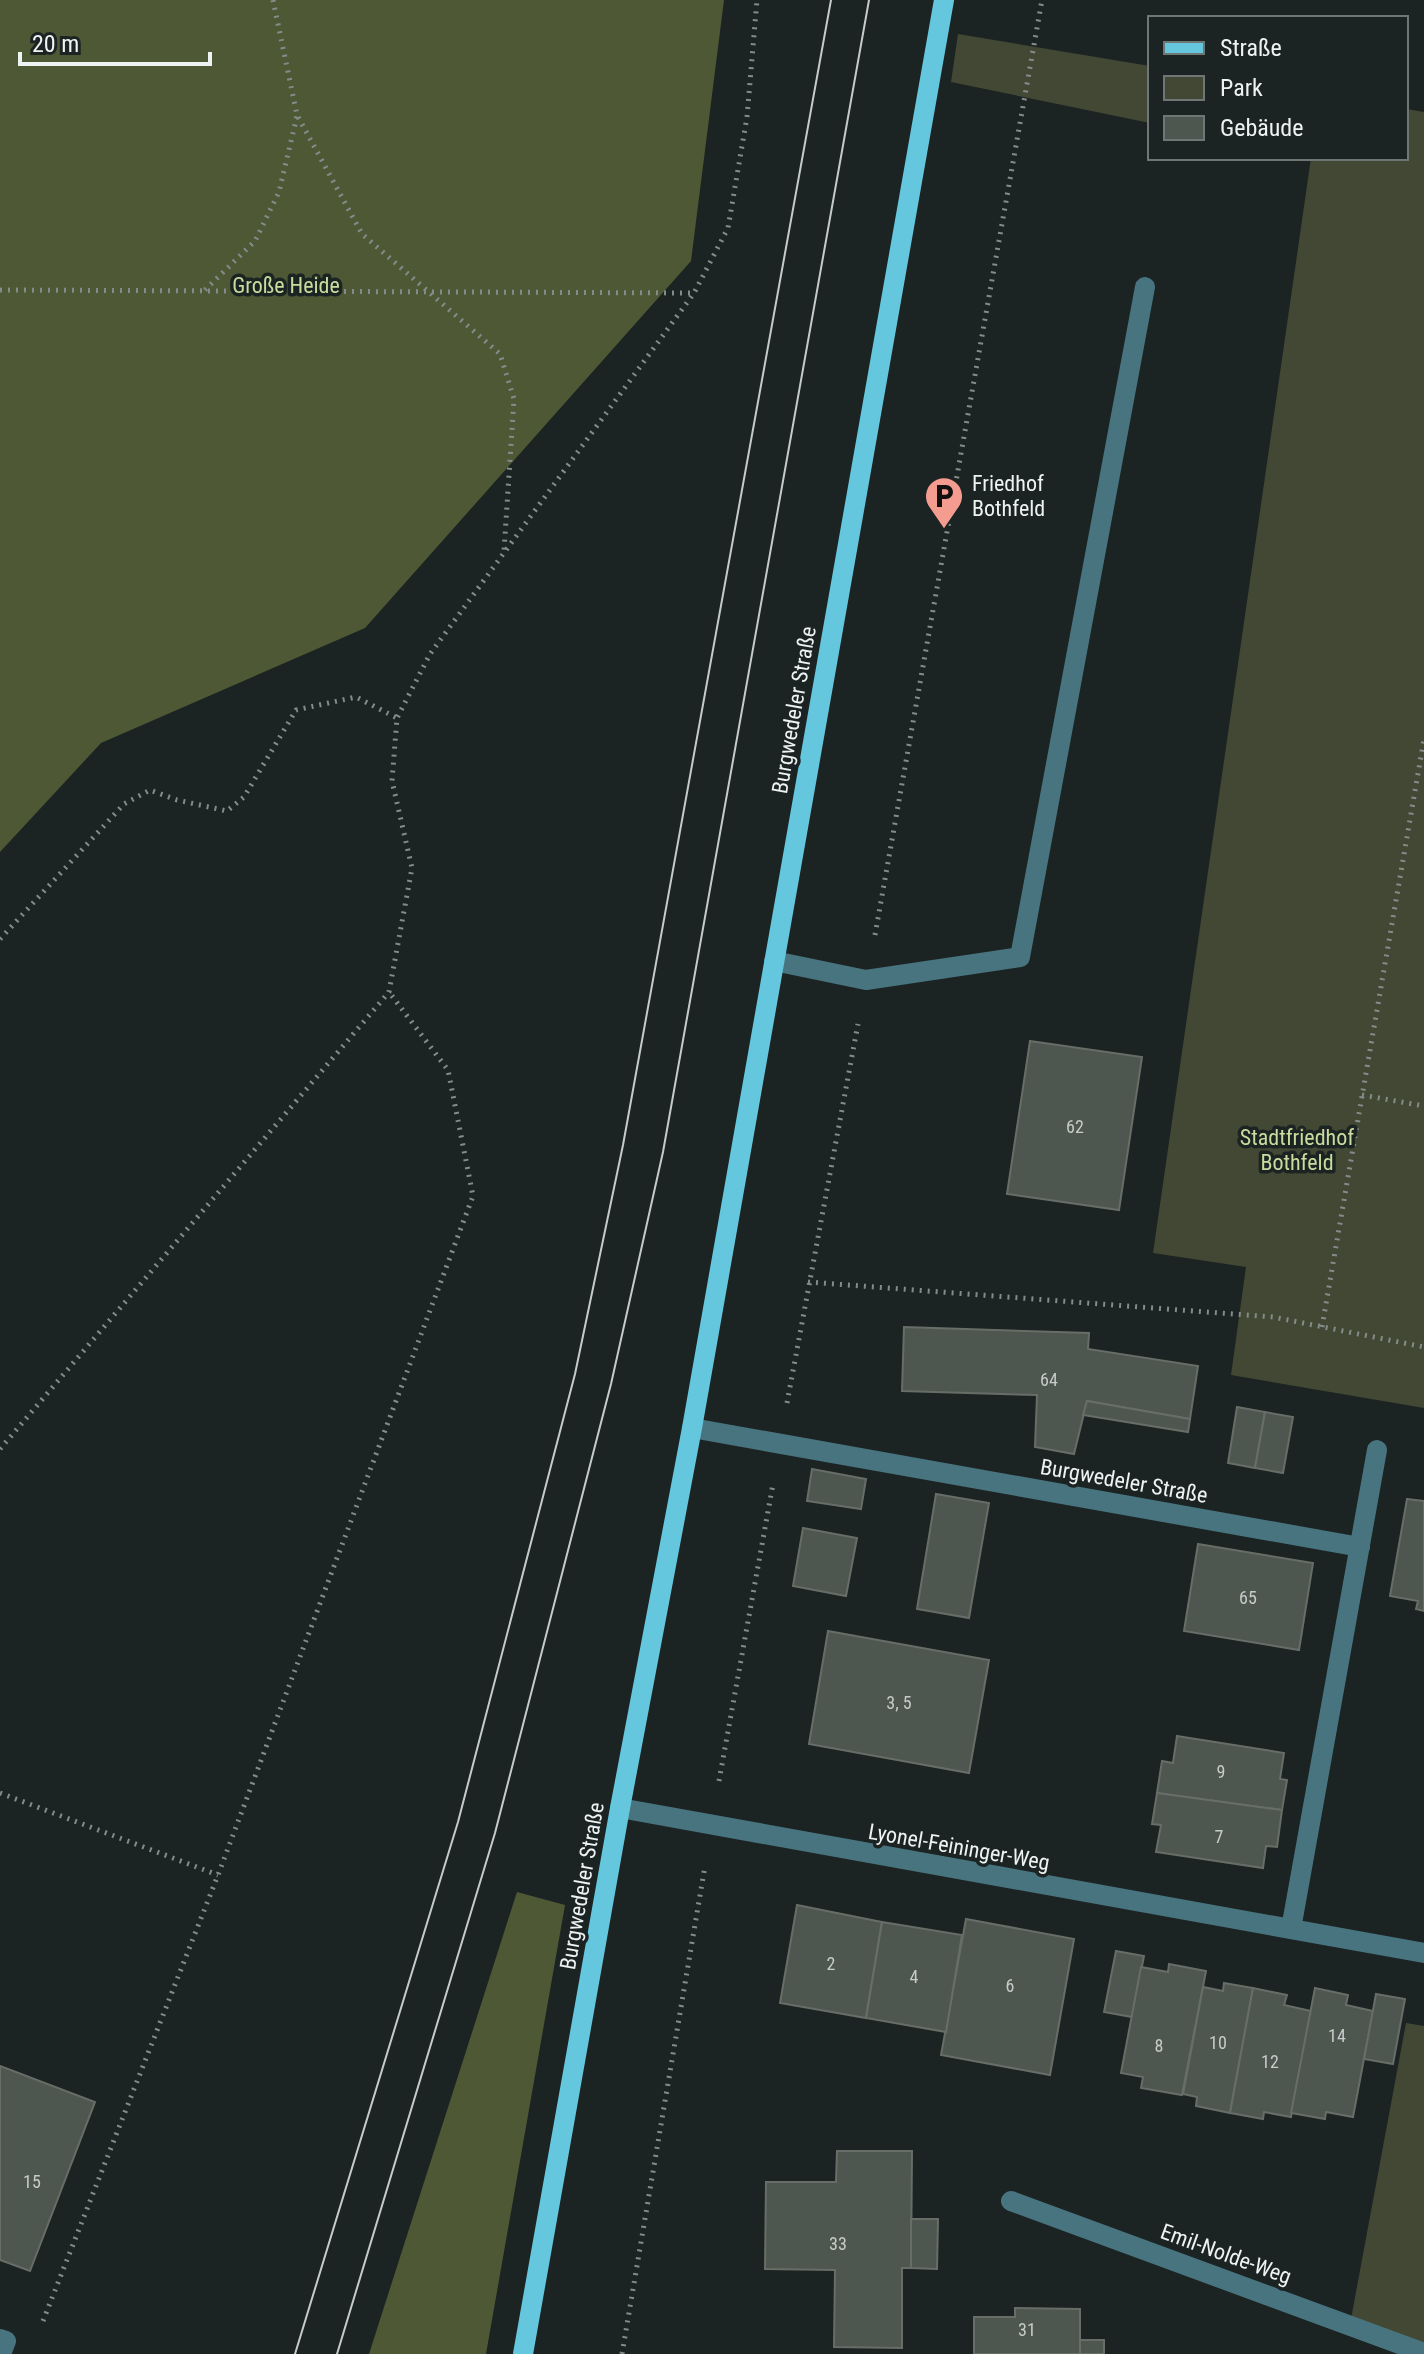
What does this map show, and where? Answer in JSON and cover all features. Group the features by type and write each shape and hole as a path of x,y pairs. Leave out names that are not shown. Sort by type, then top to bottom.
{"main road":[{"name":"Burgwedeler Straße","path":"523,2354 620,1808 692,1428 944,0"}],"street":[{"path":"774,961 866,980 1020,957 1145,287"},
{"name":"Burgwedeler Straße","path":"692,1428 1360,1547"},
{"path":"1291,1929 1377,1450"},
{"name":"Lyonel-Feininger-Weg","path":"620,1808 711,1827 1424,1953"},
{"name":"Emil-Nolde-Weg","path":"1011,2201 1424,2353"}],"path":[{"path":"273,0 297,115 362,234 500,354 514,399 504,553"},
{"path":"0,1449 389,992 412,868 392,781 397,718 430,654 694,293 728,228 747,117 757,0"},
{"path":"622,2354 711,1827 808,1282 866,980 1042,0"},
{"path":"205,290 255,241 279,192 297,115"},
{"path":"0,290 694,293"},
{"path":"0,939 124,804 150,790 177,800 227,811 244,797 296,710 356,697 397,718"},
{"path":"1322,1327 1424,739"},
{"path":"2,2345 40,2328 218,1875 473,1196 448,1070 389,992"},
{"path":"1362,1095 1424,1106"},
{"path":"808,1282 1273,1317 1424,1347"},
{"path":"0,1793 218,1875"}],"green space":[{"name":"Große Heide","path":"0,0 724,0 691,261 365,628 101,743 0,852"},
{"path":"958,34 1148,66 1148,123 951,82"},
{"name":"Stadtfriedhof Bothfeld","path":"1408,109 1424,112 1424,1408 1231,1375 1246,1267 1153,1253 1311,160 1408,160"},
{"path":"517,1892 565,1905 486,2354 369,2354"},
{"path":"1406,2023 1424,2026 1424,2344 1351,2319"}],"building":[{"path":"1030,1041 1142,1057 1119,1210 1007,1194"},
{"path":"904,1327 1089,1333 1088,1349 1198,1366 1190,1419 1087,1401 1074,1454 1035,1447 1037,1395 902,1391"},
{"path":"1087,1401 1190,1419 1188,1432 1083,1415"},
{"path":"1237,1407 1265,1412 1255,1468 1228,1463"},
{"path":"1265,1412 1293,1417 1283,1473 1255,1468"},
{"path":"812,1469 866,1479 861,1509 807,1501"},
{"path":"936,1494 989,1503 969,1618 917,1609"},
{"path":"1407,1499 1424,1501 1424,1611 1416,1609 1418,1601 1390,1596"},
{"path":"803,1528 857,1538 846,1596 793,1586"},
{"path":"1198,1544 1313,1563 1299,1650 1184,1631"},
{"path":"828,1631 989,1660 969,1773 809,1744"},
{"path":"1177,1736 1284,1753 1280,1779 1287,1780 1282,1810 1157,1793 1162,1761 1173,1763"},
{"path":"1157,1793 1282,1810 1277,1847 1266,1846 1263,1868 1156,1852 1161,1825 1152,1824"},
{"path":"797,1905 882,1922 866,2018 780,2003"},
{"path":"966,1919 1074,1939 1050,2075 941,2055"},
{"path":"882,1922 962,1935 946,2032 866,2018"},
{"path":"1116,1951 1144,1956 1132,2017 1104,2012"},
{"path":"1169,1964 1206,1971 1182,2095 1141,2088 1143,2077 1121,2073 1141,1967 1168,1972"},
{"path":"1224,1983 1253,1988 1230,2113 1196,2106 1197,2097 1183,2094 1203,1987 1223,1991"},
{"path":"1253,1988 1287,1995 1284,2005 1311,2011 1291,2117 1264,2112 1263,2119 1230,2113"},
{"path":"1315,1988 1348,1995 1346,2005 1373,2011 1353,2117 1326,2112 1325,2119 1291,2113"},
{"path":"1376,1994 1405,1999 1393,2064 1364,2059"},
{"path":"0,2066 95,2102 30,2271 0,2260"},
{"path":"837,2151 912,2151 911,2268 902,2268 902,2348 834,2347 835,2270 765,2269 766,2182 836,2182"},
{"path":"911,2219 938,2219 937,2269 911,2268"},
{"path":"1015,2308 1080,2309 1080,2354 974,2354 974,2317 1015,2317"},
{"path":"1080,2340 1104,2340 1104,2354 1080,2354"}],"tram line":[{"path":"295,2354 458,1822 575,1374 623,1145 831,0"},
{"path":"337,2354 495,1833 611,1384 663,1152 869,0"}],"place":[{"name":"Friedhof Bothfeld","path":"944,530"}]}
